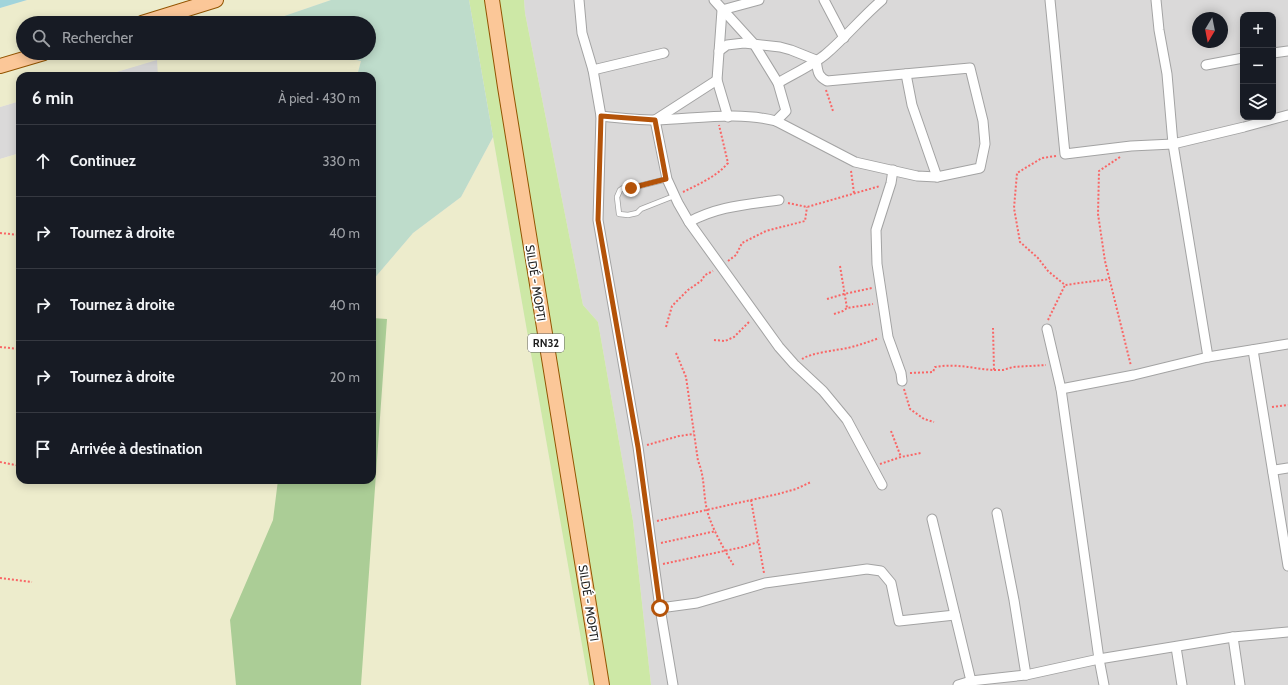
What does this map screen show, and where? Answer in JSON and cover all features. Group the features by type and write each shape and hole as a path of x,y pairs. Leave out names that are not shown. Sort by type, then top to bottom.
{"main road":[{"path":"165,16 216,0"},
{"name":"SILDÉ - MOPTI","path":"492,0 504,87 602,685"},
{"path":"0,66 20,60"}],"street":[{"path":"579,0 582,33 593,70 601,116 598,220 638,447 660,608 673,685"},
{"path":"714,0 754,44 778,83 786,111 776,121"},
{"path":"722,10 758,0"},
{"path":"824,0 844,38"},
{"path":"778,83 824,55 844,38 867,13 882,0"},
{"path":"1050,0 1065,154 1131,146 1173,144 1244,128 1288,116"},
{"path":"1156,0 1159,30 1167,74 1173,144 1208,357"},
{"path":"722,10 717,80 728,117"},
{"path":"719,51 727,45 744,43 786,48 816,60"},
{"path":"1276,53 1288,51"},
{"path":"593,70 664,53"},
{"path":"1206,65 1240,59"},
{"path":"601,116 655,120 717,117 761,117 776,121 855,162 917,176 936,177 980,168 985,144 983,121 970,68 827,81 821,77 816,60"},
{"path":"906,74 912,105 936,177"},
{"path":"655,120 717,80"},
{"path":"655,120 666,179 689,222 779,347 794,364 823,391 847,420 882,485"},
{"path":"893,170 891,183 876,230 877,264 888,337 902,377"},
{"path":"689,222 704,214 725,207 779,200"},
{"path":"1047,329 1061,389 1099,660 1104,685"},
{"path":"1061,389 1134,375 1208,357 1288,344"},
{"path":"1253,350 1288,566"},
{"path":"1273,472 1275,470 1288,468"},
{"path":"997,513 1014,600 1026,676"},
{"path":"932,519 971,681"},
{"path":"660,608 677,607 697,603 766,583 867,569 881,571 891,582 899,621 955,615"},
{"path":"958,685 971,681 1005,681 1099,660 1233,637 1288,632"},
{"path":"1233,637 1240,685"},
{"path":"1176,647 1182,685"}],"lane":[{"path":"666,179 631,188 623,188 620,190 617,197 619,214 628,215 637,213 641,209 674,196"}],"path":[{"path":"827,81 825,82 824,86 833,111"},
{"path":"674,196 705,181 722,170 728,163 717,117"},
{"path":"1131,146 1122,155 1099,171 1098,214 1105,261 1134,375"},
{"path":"1065,154 1042,158 1017,173 1014,208 1020,242 1038,258 1048,271 1065,285 1110,279"},
{"path":"851,160 854,193"},
{"path":"779,200 807,207 891,183"},
{"path":"666,327 672,306 688,290 701,282 705,275 736,255 742,243 766,232 806,221 807,207"},
{"path":"0,233 16,235"},
{"path":"840,266 847,308"},
{"path":"1047,329 1048,320 1065,285"},
{"path":"827,299 881,286"},
{"path":"834,314 847,308 883,302"},
{"path":"714,340 725,341 734,337 756,316"},
{"path":"993,328 994,370"},
{"path":"794,364 805,357 853,347 880,338 888,337"},
{"path":"0,347 16,349"},
{"path":"676,353 686,377 698,461 701,468 707,510 724,550 734,566"},
{"path":"934,422 924,420 910,409 902,377 932,372 936,367 946,365 960,365 984,369 1003,370 1012,367 1056,365"},
{"path":"1263,408 1288,405"},
{"path":"891,431 901,457"},
{"path":"638,447 679,436 694,434"},
{"path":"872,466 901,457 921,453"},
{"path":"0,462 16,465"},
{"path":"648,523 796,489 811,482"},
{"path":"751,500 766,583"},
{"path":"652,545 716,531"},
{"path":"654,566 743,547 758,542"},
{"path":"0,578 32,582"}],"shaded area":[{"path":"524,0 1288,0 1288,685 651,685 633,521 598,322 583,305 525,13"},
{"path":"155,60 158,60 158,72 116,72"},
{"path":"16,102 16,154 0,159 0,107"}],"green space":[{"path":"27,0 331,0 284,16 16,16 16,60 157,60 116,72 16,72 16,102 0,107 0,8"},
{"path":"331,0 469,0 493,137 461,197 413,233 376,276 376,72 358,72 361,61 356,60 376,60 376,16 284,16"},
{"path":"469,0 524,0 525,13 583,305 598,322 633,521 651,685 589,685"},
{"path":"157,60 361,61 358,72 158,72"},
{"path":"493,137 589,685 0,685 0,159 16,154 16,484 376,484 376,276 413,233 461,197"},
{"path":"376,318 387,319 376,474"},
{"path":"278,484 375,484 361,685 236,685 230,620 273,520"}],"water":[{"path":"0,0 27,0 0,8"}],"route":[{"path":"631,188 666,179 655,120 601,116 598,220 638,447 660,608"}]}
